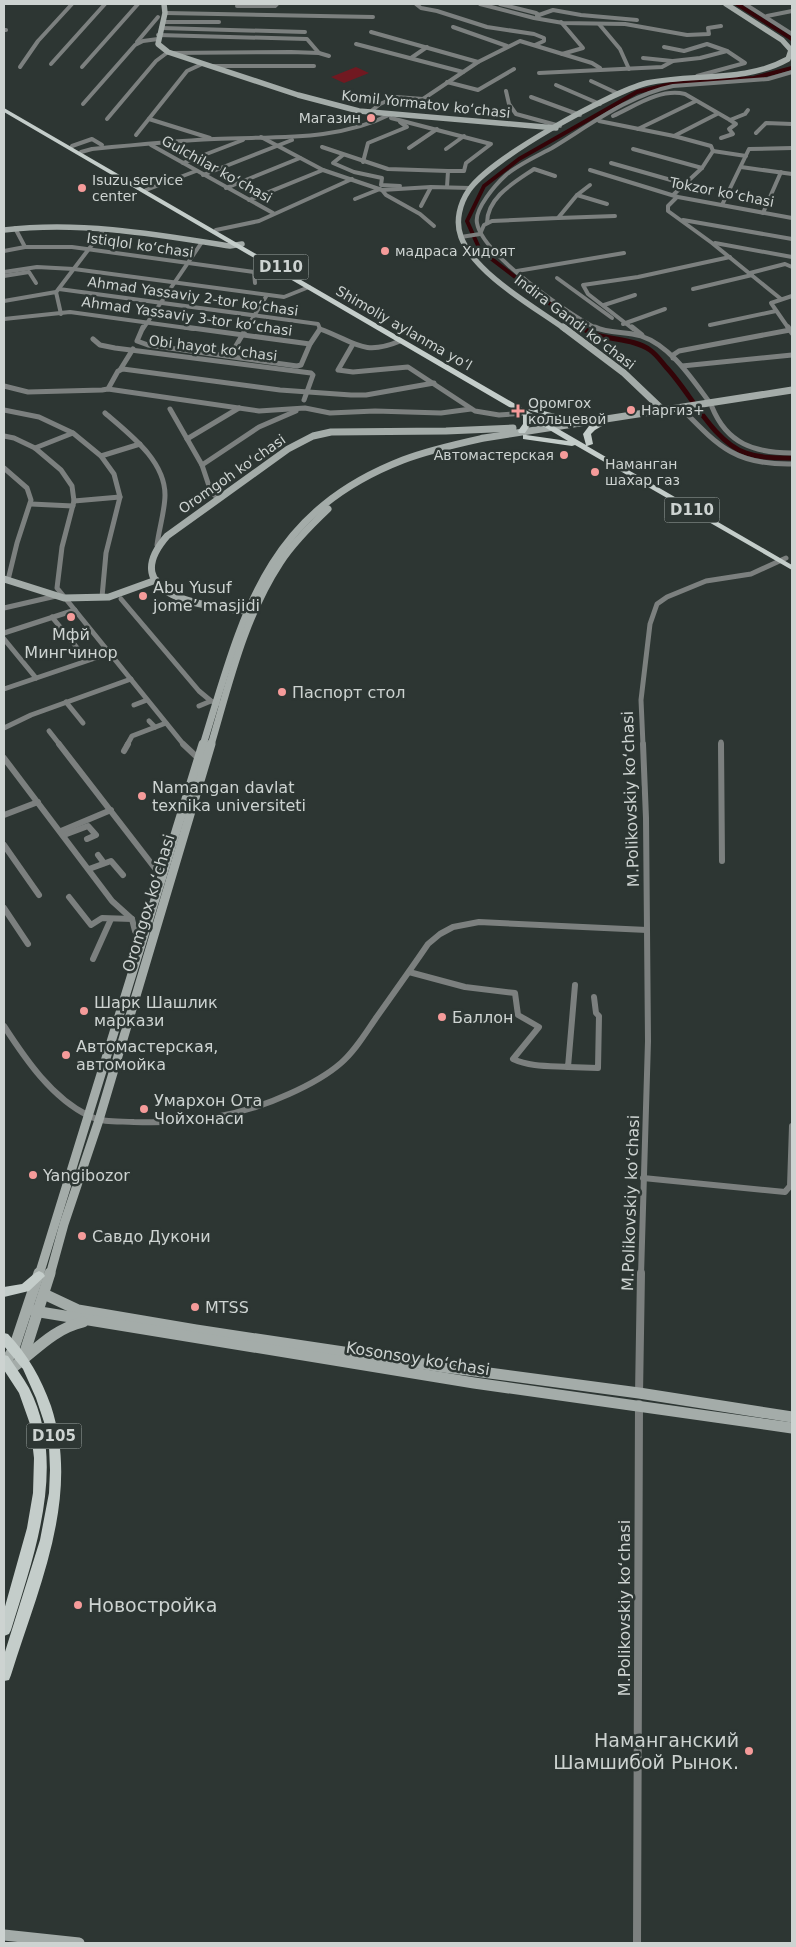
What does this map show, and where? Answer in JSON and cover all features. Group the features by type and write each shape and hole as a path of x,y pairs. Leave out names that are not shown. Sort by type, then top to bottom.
{"main road":[{"name":"Shimoliy aylanma yoʻl","path":"4,108 528,413 558,428 786,560 792,568"},
{"name":"Shimoliy aylanma yoʻl","path":"59,140 216,230 309,287 339,302 400,340 426,353"},
{"path":"665,412 686,410"},
{"path":"528,413 600,422 587,434 586,445 524,434 528,413"},
{"path":"157,889 168,890"},
{"path":"4,1292 24,1288 39,1276"},
{"name":"D105","path":"4,1338 23,1358 48,1412 56,1445 58,1472 54,1511 46,1546 4,1676"},
{"path":"7,1364 14,1348"},
{"name":"D105","path":"4,1630 30,1546 39,1508 42,1473 39,1439 32,1412 22,1388 7,1364"}],"street":[{"path":"20,67 34,46 72,4"},
{"path":"51,64 105,4"},
{"path":"82,68 138,4"},
{"path":"164,4 166,13"},
{"path":"237,6 275,6 278,4"},
{"path":"416,4 421,8 486,27 534,34 544,38 544,41 534,45"},
{"path":"480,4 534,18 561,22 625,24 688,35 709,34 708,28 721,26"},
{"path":"500,4 539,15"},
{"name":"Indira Gandi koʻchasi","path":"665,412 596,352 508,288 475,259 457,226 459,211 470,188 476,181 512,153 619,94 645,83 765,70 781,64 790,55 789,48 782,40 726,4"},
{"path":"745,4 767,16 792,34"},
{"path":"585,14 592,9"},
{"path":"534,18 553,10 637,20"},
{"path":"767,16 792,11"},
{"path":"166,13 373,17"},
{"path":"83,104 166,13"},
{"path":"161,19 219,22"},
{"path":"161,19 158,44 169,52"},
{"path":"560,54 583,48 561,22"},
{"path":"599,24 619,45 630,69"},
{"path":"453,27 507,46"},
{"path":"161,28 305,32"},
{"path":"371,32 478,62"},
{"path":"137,43 158,37 307,39 319,53"},
{"path":"370,112 380,104 396,97 423,98 478,62 520,41 592,63 601,69"},
{"path":"356,44 463,72"},
{"path":"664,47 684,51 706,44 727,51 745,63 693,77"},
{"path":"411,58 427,47"},
{"path":"643,58 673,61 700,58 727,51"},
{"path":"107,119 156,61 169,52 319,53 328,56"},
{"name":"Komil Yormatov koʻchasi","path":"169,52 332,105 390,116 559,127"},
{"path":"540,73 662,67 673,61"},
{"path":"136,136 187,71 202,64"},
{"path":"210,66 314,66"},
{"path":"448,82 478,90 514,69"},
{"path":"601,121 633,100 665,88 768,79 792,72"},
{"path":"591,81 619,94"},
{"path":"556,85 600,104"},
{"path":"506,91 509,104 516,114 559,127"},
{"path":"646,338 595,327 569,311 496,254 480,234 476,222 479,210 497,184 507,174 551,147 601,121 656,96 680,92 736,124 729,129 733,134 721,138"},
{"path":"531,97 580,115"},
{"path":"638,129 696,101"},
{"path":"730,120 745,114 748,110"},
{"path":"674,136 717,114"},
{"path":"363,162 368,143 407,127 390,116"},
{"path":"81,152 92,148 342,132 390,116 491,145 466,163 464,171 388,168 363,162 322,147"},
{"path":"149,119 215,139"},
{"path":"601,121 674,136 711,146 713,151"},
{"path":"756,133 766,123 792,124"},
{"path":"408,148 437,129"},
{"path":"260,136 323,170 381,190 386,195 420,214 434,226"},
{"path":"446,149 464,136"},
{"path":"183,163 249,138"},
{"path":"72,146 92,139 102,145"},
{"path":"203,175 292,140"},
{"name":"Gulchilar koʻchasi","path":"150,144 273,213"},
{"path":"722,205 750,148 792,148"},
{"path":"633,149 702,168"},
{"path":"713,151 746,156"},
{"path":"713,151 702,168 685,184 667,209 781,299"},
{"path":"343,155 333,163 354,172 382,178 381,185 470,188"},
{"path":"226,188 300,158"},
{"path":"611,163 685,184"},
{"path":"741,167 792,174"},
{"path":"487,223 487,218 498,195 528,172 534,169 555,176"},
{"path":"146,190 196,170"},
{"path":"249,200 323,170"},
{"name":"Tokzor koʻchasi","path":"590,170 675,196 792,218"},
{"path":"447,187 448,171"},
{"path":"763,212 781,172"},
{"path":"216,230 258,221 352,179"},
{"path":"558,218 577,195 590,185"},
{"path":"355,199 381,190 428,187"},
{"path":"421,206 428,187"},
{"path":"577,195 607,204"},
{"path":"480,234 481,229 492,221 615,216"},
{"path":"682,220 792,240"},
{"path":"4,230 65,226 104,229 230,246 239,244"},
{"path":"14,228 25,247"},
{"path":"4,301 58,290 104,229"},
{"path":"463,237 480,234"},
{"path":"202,242 146,322 137,341 298,366 301,365 310,344 320,329 345,338 352,342 352,344 366,349 379,350 400,340"},
{"path":"712,243 792,257"},
{"name":"Istiqlol ko‘chasi","path":"4,251 25,247 90,249 254,272 272,265"},
{"path":"517,271 624,254"},
{"path":"730,257 654,274 584,285 583,287 588,294 682,366 720,424 742,445 762,451 792,453"},
{"path":"693,289 785,264 792,267"},
{"path":"4,275 37,267 74,269 284,297 309,287"},
{"path":"4,275 29,272 36,283"},
{"path":"254,272 255,283"},
{"path":"557,278 620,324 665,310"},
{"name":"Ahmad Yassaviy 2-tor koʻchasi","path":"58,290 318,324 320,329"},
{"name":"Ahmad Yassaviy 3-tor koʻchasi","path":"58,290 61,314"},
{"path":"230,356 267,296"},
{"path":"604,305 635,296"},
{"path":"673,358 673,355 679,351 791,331 772,303 792,296"},
{"path":"710,326 776,311"},
{"name":"Ahmad Yassaviy 3-tor koʻchasi","path":"4,319 70,312 310,344"},
{"name":"Obi hayot koʻchasi","path":"93,339 100,345 311,372 313,374 304,400"},
{"path":"352,344 338,370 364,371 405,367 434,382 471,409 479,412 499,415 528,413"},
{"path":"108,388 133,349"},
{"path":"682,366 792,355"},
{"name":"Obi hayot koʻchasi","path":"118,371 359,395 434,382"},
{"path":"4,386 28,392 108,388 266,411 305,408 330,413 375,410 440,413 471,409"},
{"path":"686,410 792,392"},
{"path":"187,438 239,408"},
{"path":"202,465 259,427 305,408"},
{"path":"170,409 202,465 212,492 218,498"},
{"path":"4,410 39,418 73,433 101,456 114,474 120,498 106,553 102,597"},
{"path":"686,410 716,442 732,454 766,462 792,464"},
{"path":"494,438 665,412"},
{"path":"105,413 140,444 155,463 164,486 165,495 151,572 156,580 172,595 186,602 246,611"},
{"name":"Oromgoh koʻchasi","path":"157,545 288,448 321,434 348,431 446,431 511,428 524,434"},
{"path":"35,448 73,433"},
{"path":"4,436 14,438 35,448 69,479 73,503 62,547 56,588 166,723 202,760"},
{"name":"Oromgox ko‘chasi","path":"14,1348 44,1294 64,1224 99,1120 168,890 217,703 246,611 261,578 286,542 306,520 339,493 382,468 422,452 456,442 494,438"},
{"name":"Oromgox ko‘chasi","path":"217,703 265,588 284,555 312,523 341,498 390,471 438,451 494,438"},
{"path":"101,456 140,444"},
{"path":"4,468 27,488 31,500 6,580 64,598 117,595 156,580"},
{"path":"31,504 73,503 120,498"},
{"name":"M.Polikovskiy koʻchasi","path":"637,1943 639,1406 643,1178 648,1041 646,818 641,700 652,614 661,600 706,581 751,574 786,560"},
{"path":"4,608 56,596"},
{"path":"121,599 199,691 217,703"},
{"path":"4,633 74,610"},
{"path":"52,617 87,660"},
{"path":"4,639 36,678"},
{"path":"4,689 110,653"},
{"path":"4,728 18,720 131,679"},
{"path":"134,705 148,700"},
{"path":"66,702 83,723"},
{"path":"200,706 217,703"},
{"path":"149,720 155,727"},
{"path":"124,751 130,737 166,723"},
{"path":"49,731 161,876"},
{"path":"721,742 722,861"},
{"path":"4,758 63,833 112,901 132,919 135,931 142,939"},
{"name":"Oromgox ko‘chasi","path":"23,1358 34,1311 39,1276 161,876 202,760"},
{"path":"4,815 38,802"},
{"path":"63,833 111,810"},
{"path":"63,833 88,826 96,834 87,839"},
{"path":"4,845 7,855 39,895"},
{"path":"98,855 104,863"},
{"path":"89,869 112,861 123,875"},
{"path":"69,897 91,925 102,918 132,919"},
{"path":"4,908 28,944"},
{"path":"93,959 111,918"},
{"path":"4,1026 21,1051 56,1093 73,1108 88,1116 99,1120 174,1124 231,1116 258,1108 292,1093 328,1075 341,1064 352,1052 435,937 446,930 471,922 498,921 534,925 647,930"},
{"path":"409,972 465,987 515,993 517,996 518,1015 539,1027 513,1059 525,1064 598,1068 599,1016 596,1013 594,997"},
{"path":"568,1066 575,985"},
{"path":"643,1178 785,1192 790,1186 792,1126"},
{"name":"Kosonsoy koʻchasi","path":"44,1294 78,1310 187,1329 444,1367 640,1393 792,1417"},
{"name":"Kosonsoy koʻchasi","path":"34,1311 474,1383 792,1428"},
{"path":"7,1364 23,1358 64,1327 91,1321"},
{"path":"4,1935 79,1943"}],"shaded area":[{"path":"356,67 369,73 344,83 331,77"}],"waterway":[{"path":"737,4 792,39"},
{"path":"583,329 480,250 467,221 484,186 519,159 637,92 675,83 754,78 792,68"},
{"path":"581,327 597,335 634,343 652,352 675,377 713,428 734,447 757,456 792,458"}],"place":[{"name":"Магазин","path":"371,118"},
{"name":"Isuzu service center","path":"82,188"},
{"name":"мадраса Хидоят","path":"385,251"},
{"name":"Наргиз+","path":"631,410"},
{"name":"Оромгох кольцевой","path":"518,411"},
{"name":"Автомастерская","path":"564,455"},
{"name":"Наманган шахар газ","path":"595,472"},
{"name":"Abu Yusuf jome’ masjidi","path":"143,596"},
{"name":"Мфй Мингчинор","path":"71,617"},
{"name":"Паспорт стол","path":"282,692"},
{"name":"Namangan davlat texnika universiteti","path":"142,796"},
{"name":"Шарк Шашлик маркази","path":"84,1011"},
{"name":"Баллон","path":"442,1017"},
{"name":"Автомастерская, автомойка","path":"66,1055"},
{"name":"Умархон Ота Чойхонаси","path":"144,1109"},
{"name":"Yangibozor","path":"33,1175"},
{"name":"Савдо Дукони","path":"82,1236"},
{"name":"MTSS","path":"195,1307"},
{"name":"Новостройка","path":"78,1605"},
{"name":"Наманганский Шамшибой Рынок.","path":"749,1751"}]}
